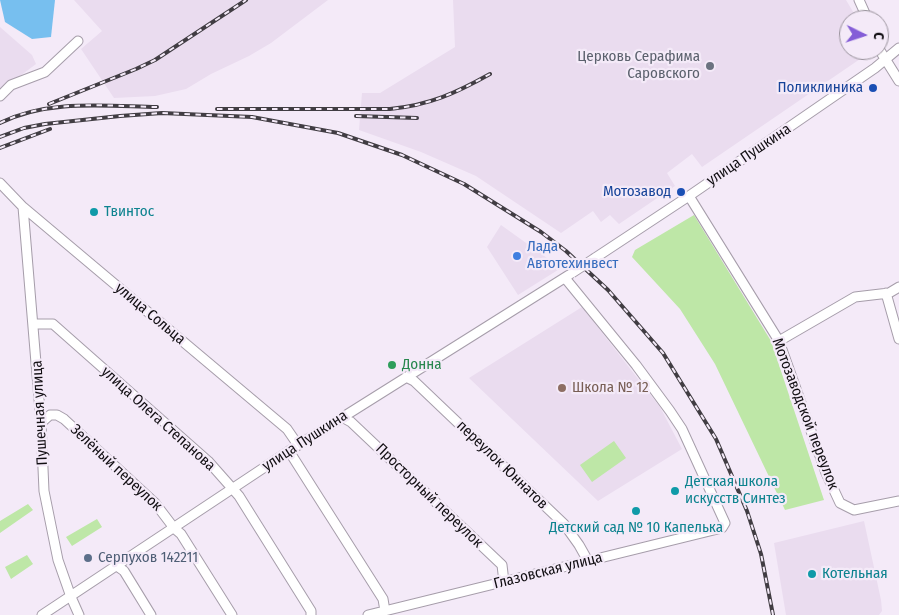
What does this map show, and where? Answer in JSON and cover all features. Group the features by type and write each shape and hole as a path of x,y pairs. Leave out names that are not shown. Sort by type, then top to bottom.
{"street":[{"path":"0,96 11,85 45,72 78,41"},
{"name":"улица Пушкина","path":"889,57 899,48"},
{"path":"885,60 899,81"},
{"name":"улица Пушкина","path":"42,615 298,445 595,258 689,196 885,60"},
{"name":"улица Сольца","path":"0,183 23,207 287,429 298,445"},
{"name":"Мотозаводской переулок","path":"689,196 778,341 826,473 840,503 854,510 899,501"},
{"name":"Пушечная улица","path":"23,207 34,324 44,491 58,560 71,597 80,615"},
{"name":"Глазовская улица","path":"368,615 722,528 725,523 685,437 670,411 569,275"},
{"path":"778,341 855,297 886,293 899,287"},
{"path":"886,293 897,322 899,339"},
{"name":"улица Олега Степанова","path":"34,324 53,324 208,461 238,496 311,615"},
{"name":"переулок Юннатов","path":"406,377 414,381 564,524 588,561"},
{"name":"Зелёный переулок","path":"41,423 50,415 57,415 64,419 155,503 174,528 181,534 232,615"},
{"name":"Просторный переулок","path":"342,417 351,422 502,565 504,582"},
{"path":"289,451 383,599 385,611"},
{"path":"117,566 124,571 151,615"}],"shaded area":[{"path":"74,0 328,0 271,43 186,89 155,96 114,98 81,49 102,31"},
{"path":"453,0 846,0 852,10 839,10 839,60 859,60 702,167 692,154 667,173 675,186 619,224 610,215 601,222 593,211 561,233 476,176 421,152 359,130 362,93 380,93 455,47"},
{"path":"0,27 32,55 36,64 0,91"},
{"path":"501,225 561,268 518,295 487,247"},
{"path":"582,307 660,407 682,449 598,501 469,378"},
{"path":"864,521 881,600 882,611 879,615 786,615 774,543"}],"green space":[{"path":"694,215 771,341 824,500 785,510 715,364 680,309 632,257 635,250"},
{"path":"614,441 626,458 592,482 580,465"},
{"path":"28,504 33,510 0,533 0,521"},
{"path":"97,519 102,527 72,546 66,537"},
{"path":"27,555 33,564 11,579 5,567"}],"water":[{"path":"0,0 55,0 51,37 32,39 5,22"}],"railway":[{"path":"49,104 155,60 246,0"},
{"path":"217,109 390,109 418,105 442,97 490,74"},
{"path":"0,123 18,115 57,107 97,105 157,107"},
{"path":"0,137 24,128 45,124 120,116 162,113 252,117 338,133 402,155 464,184 541,232 566,251 608,290 663,353 716,439 747,511 761,554 773,615"},
{"path":"356,116 417,118"},
{"path":"0,148 50,129"}],"place":[{"name":"Церковь Серафима Саровского","path":"710,66"},
{"name":"Поликлиника","path":"873,88"},
{"name":"Мотозавод","path":"681,192"},
{"name":"Твинтос","path":"94,212"},
{"name":"Лада Автотехинвест","path":"517,256"},
{"name":"Донна","path":"392,365"},
{"name":"Школа № 12","path":"562,388"},
{"name":"Детская школа искусств Синтез","path":"675,491"},
{"name":"Детский сад № 10 Капелька","path":"636,511"},
{"name":"Серпухов 142211","path":"88,558"},
{"name":"Котельная","path":"812,574"}]}
